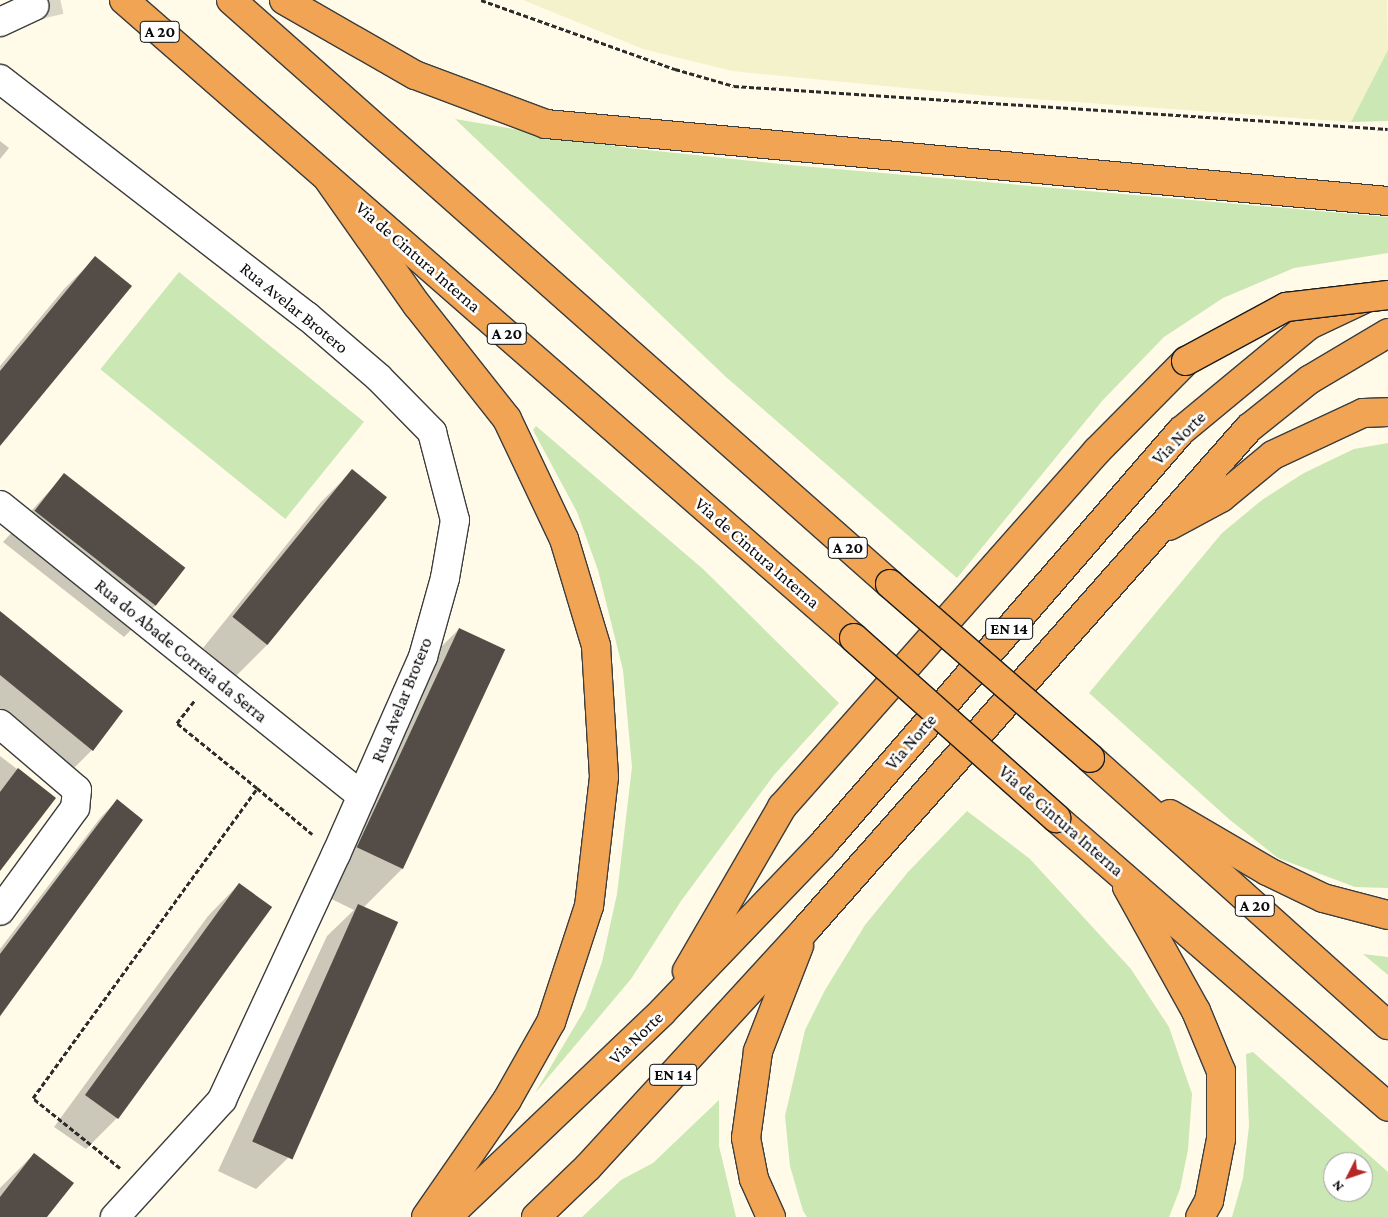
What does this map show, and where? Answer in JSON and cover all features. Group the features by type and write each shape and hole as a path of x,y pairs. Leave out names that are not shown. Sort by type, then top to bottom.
{"highway":[{"name":"Via de Cintura Interna","path":"124,0 1388,1107"},
{"name":"A 20","path":"231,0 890,584 1123,787 1388,1025"},
{"path":"284,0 415,75 546,124 1388,201"},
{"path":"328,179 417,305 507,418 564,539 596,646 604,778 589,906 551,1022 507,1100 426,1217"},
{"name":"Via Norte","path":"447,1217 664,1011 822,844 1181,431 1309,325 1388,288"},
{"path":"664,1011 782,808 1097,451 1186,362 1286,307 1388,295"},
{"name":"EN 14","path":"536,1217 588,1167 806,928 1150,536 1249,428 1309,380 1388,333"},
{"path":"1150,536 1221,498 1273,455 1363,413 1388,412"},
{"path":"1123,787 1267,871 1323,898 1388,915"},
{"path":"1120,872 1196,1011 1221,1071 1221,1139 1209,1201 1200,1217"},
{"path":"771,1217 754,1179 746,1138 758,1051 806,928"}],"street":[{"path":"0,22 35,6"},
{"name":"Rua Avelar Brotero","path":"0,79 306,316 379,378 432,432 456,520 445,578 423,657 336,854 222,1100 115,1217"},
{"name":"Rua do Abade Correia da Serra","path":"0,505 362,796"},
{"path":"0,724 77,790 75,808 0,912"}],"path":[{"path":"481,0 675,69 734,86 1388,129"},
{"path":"214,677 177,723 336,854"},
{"path":"144,1187 33,1098 257,788"}],"green space":[{"path":"523,0 1387,0 1388,50 1351,122 977,95 732,71 643,49"},
{"path":"1388,50 1388,121 1351,122"},
{"path":"455,119 628,148 790,165 1388,217 1388,253 1294,268 1223,298 1164,337 1102,401 957,578 726,377"},
{"path":"179,272 364,422 285,519 100,369"},
{"path":"536,426 703,569 839,703 774,775 681,901 631,979 535,1093 585,1009 602,962 617,894 632,767 623,670 598,570 577,512 533,430"},
{"path":"1388,443 1388,888 1355,887 1278,858 1230,820 1089,693 1222,533 1262,500 1304,473 1354,449"},
{"path":"967,811 1030,859 1131,969 1169,1027 1192,1094 1188,1150 1180,1189 1169,1217 807,1217 803,1211 790,1166 785,1116 805,1030 825,990 865,925 908,872"},
{"path":"1363,954 1388,957 1388,975"},
{"path":"1253,1052 1366,1152 1323,1152 1323,1202 1373,1202 1373,1159 1388,1172 1388,1217 1232,1217 1243,1178 1249,1126 1246,1054"},
{"path":"719,1100 719,1146 736,1217 582,1217 621,1180 653,1163"}],"building":[{"path":"95,256 132,286 0,446 0,371"},
{"path":"352,469 387,497 267,645 232,617"},
{"path":"64,473 185,568 156,606 34,511"},
{"path":"0,611 123,711 93,751 0,675"},
{"path":"459,628 505,650 403,869 357,847"},
{"path":"18,768 56,798 0,871 0,792"},
{"path":"117,799 143,820 0,1016 0,954"},
{"path":"239,883 272,907 118,1119 85,1095"},
{"path":"358,904 398,922 292,1159 252,1142"},
{"path":"34,1153 74,1183 47,1217 0,1217 0,1197"}],"tunnel":[{"path":"35,6 60,0"}]}
